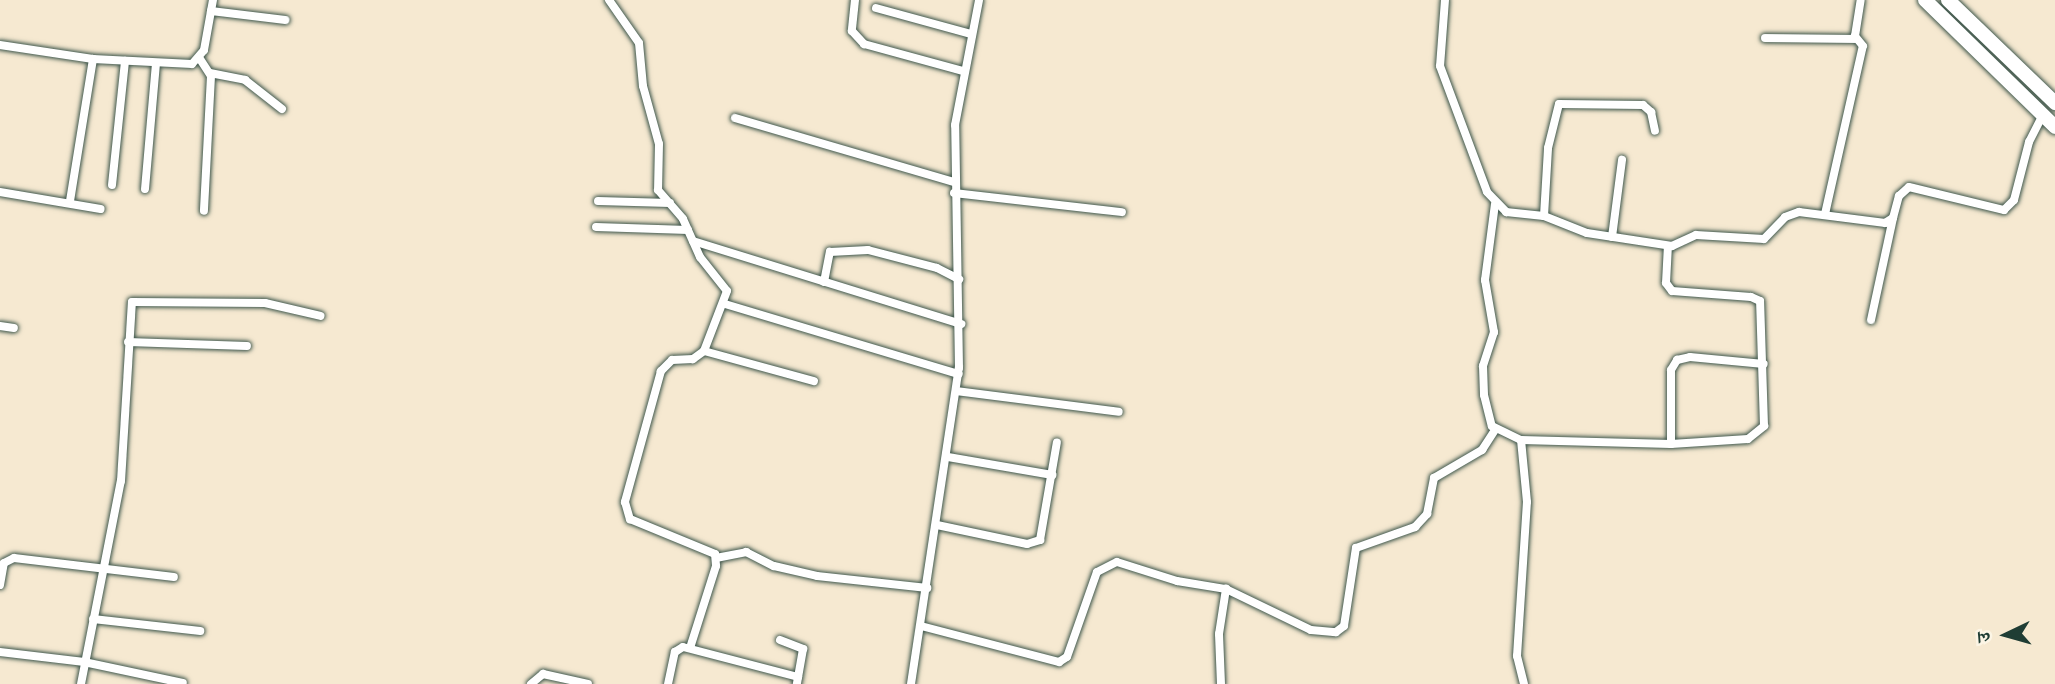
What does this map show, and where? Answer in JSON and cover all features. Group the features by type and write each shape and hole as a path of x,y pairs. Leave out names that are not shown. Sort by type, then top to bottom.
{"highway":[{"path":"1925,0 2055,127"},
{"path":"1948,0 2055,103"}],"street":[{"path":"204,211 210,73 200,59 213,0"},
{"path":"610,0 639,43 643,86 659,144 656,182 688,229 700,257 726,287 725,304 710,327 704,351 693,359 667,362 661,371 625,508 630,519 712,552 716,558 690,648"},
{"path":"855,0 852,31 864,44 962,71"},
{"path":"911,684 948,457 958,373 961,324 954,193 955,125 962,71 979,0"},
{"path":"1446,0 1440,66 1465,143 1495,204 1506,212 1544,216 1577,230 1668,246 1696,235 1764,239 1792,214 1825,214 1878,223 1893,218"},
{"path":"1855,39 1861,0"},
{"path":"876,8 971,34"},
{"path":"211,12 285,20"},
{"path":"1765,38 1855,39 1863,46 1825,214"},
{"path":"0,45 93,60 181,65 200,59"},
{"path":"70,201 93,60"},
{"path":"112,185 125,61"},
{"path":"145,189 156,63"},
{"path":"210,73 246,80 282,109"},
{"path":"1544,216 1548,148 1559,104 1643,105 1651,112 1655,131"},
{"path":"1871,320 1899,196 1909,187 1999,210 2008,208 2043,115"},
{"path":"736,118 954,182"},
{"path":"1612,237 1622,160"},
{"path":"0,192 70,201 102,209"},
{"path":"954,193 1122,212"},
{"path":"598,201 670,203"},
{"path":"1495,204 1485,280 1494,332 1483,374 1489,420 1495,430 1521,440 1671,444 1748,439 1760,434 1765,414 1760,301 1751,296 1672,292 1665,283 1668,246"},
{"path":"596,227 688,229"},
{"path":"693,241 961,324"},
{"path":"824,282 830,252 868,250 937,268 959,279"},
{"path":"81,684 121,481 130,306 136,300 265,303 321,316"},
{"path":"725,304 958,373"},
{"path":"0,326 15,328"},
{"path":"128,342 247,346"},
{"path":"704,351 814,382"},
{"path":"1671,444 1671,377 1677,360 1690,357 1764,364"},
{"path":"956,391 1119,412"},
{"path":"921,626 1059,662 1067,657 1092,581 1108,563 1226,589 1314,630 1336,632 1344,626 1356,548 1415,527 1427,514 1437,474 1482,450 1495,430"},
{"path":"1521,440 1527,502 1517,656 1524,684"},
{"path":"937,525 1035,544 1044,528 1057,442"},
{"path":"948,457 1052,475"},
{"path":"716,558 746,552 774,566 817,576 927,588"},
{"path":"0,585 8,558 174,577"},
{"path":"1221,684 1219,634 1226,589"},
{"path":"93,619 200,631"},
{"path":"668,684 677,649 690,648 797,681 803,649 780,640"},
{"path":"0,652 84,662 183,683"},
{"path":"531,684 543,674 589,684"}]}
